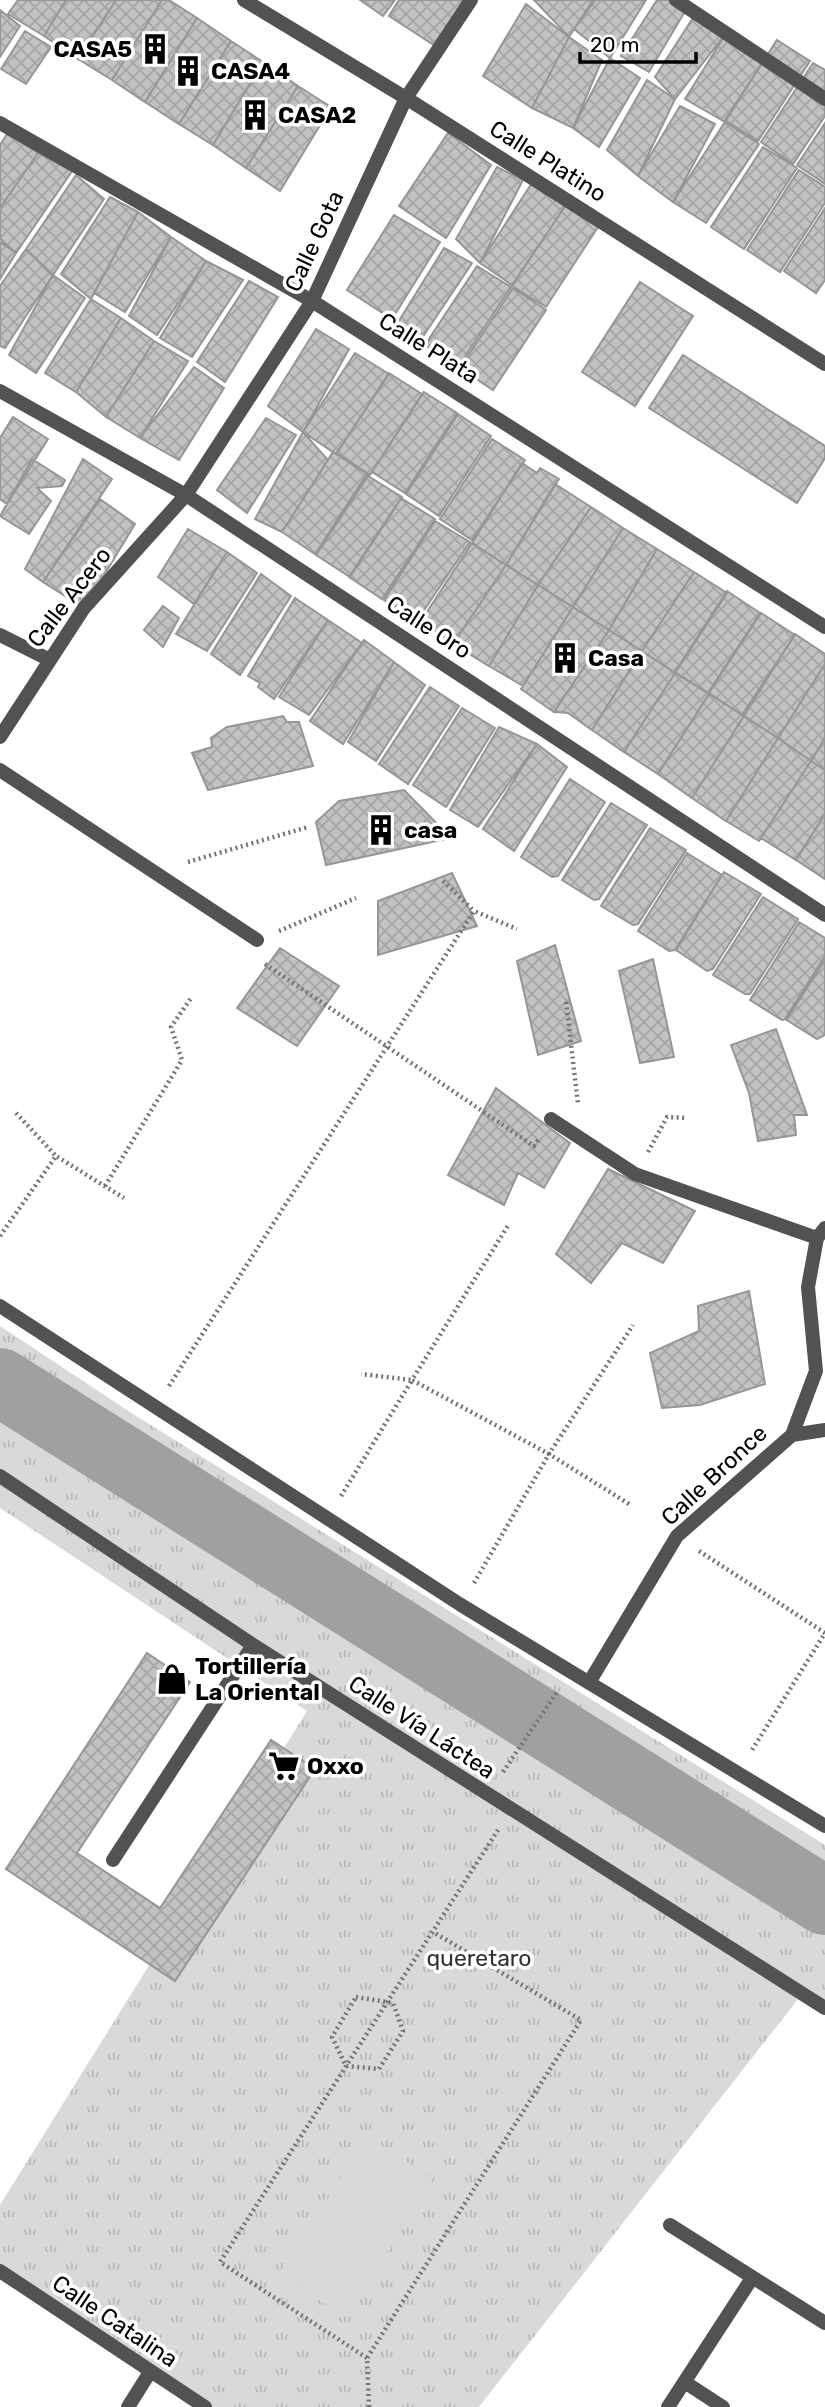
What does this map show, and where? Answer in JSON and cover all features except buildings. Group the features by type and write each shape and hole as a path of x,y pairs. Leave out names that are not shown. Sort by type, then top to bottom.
{"street":[{"name":"Calle Platino","path":"244,0 406,98 825,364"},
{"name":"Calle Gota","path":"186,495 312,301 406,98 471,0"},
{"path":"677,0 825,99"},
{"name":"Calle Plata","path":"0,124 312,301 825,626"},
{"name":"Calle Oro","path":"0,391 186,495 825,915"},
{"name":"Calle Acero","path":"0,737 48,659 84,608 186,495"},
{"path":"0,635 48,659"},
{"path":"0,770 257,940"},
{"path":"551,1119 635,1174 821,1233"},
{"name":"Calle Bronce","path":"590,1681 677,1536 792,1435 816,1371 808,1287 821,1233"},
{"path":"0,1306 461,1605 825,1826"},
{"path":"792,1435 825,1430"},
{"name":"Calle Vía Láctea","path":"0,1476 253,1645 825,2008"},
{"path":"113,1860 253,1645"},
{"path":"670,2225 825,2323"},
{"name":"Calle Catalina","path":"0,2271 205,2407"},
{"path":"668,2407 752,2278"},
{"path":"128,2407 150,2372"},
{"path":"685,2383 723,2407"}],"path":[{"path":"153,872 308,827"},
{"path":"443,881 474,911 517,929"},
{"path":"356,898 257,940 253,956 534,1146 551,1119"},
{"path":"154,1408 474,911"},
{"path":"105,1186 182,1060 171,1027 191,998"},
{"path":"566,1002 583,1140"},
{"path":"16,1113 56,1156 124,1198"},
{"path":"635,1174 667,1118 687,1118"},
{"path":"0,1236 56,1156"},
{"path":"327,1517 509,1224"},
{"path":"461,1605 549,1454 633,1325"},
{"path":"361,1374 412,1380 549,1454 629,1504"},
{"path":"677,1536 825,1633 739,1772"},
{"path":"517,1750 546,1707"},
{"path":"367,2358 220,2262 511,1810"},
{"path":"369,2407 367,2358 581,2020 433,1932"},
{"path":"356,1997 393,2003 403,2031 379,2069 346,2066 332,2037 356,1997"}],"green space":[{"name":"queretaro","path":"0,1326 133,1414 825,1845 825,2008 802,1994 479,2407 208,2407 0,2271 0,2205 307,1711 0,1508"},
{"path":"367,2136 433,2179 345,2317 279,2274"}],"waterway":[{"path":"0,1382 825,1901"}],"place":[{"name":"CASA5","path":"155,49"},
{"name":"CASA4","path":"188,71"},
{"name":"CASA2","path":"255,115"},
{"name":"Casa","path":"565,658"},
{"name":"casa","path":"381,830"},
{"name":"Tortillería La Oriental","path":"172,1679"},
{"name":"Oxxo","path":"284,1766"}]}
